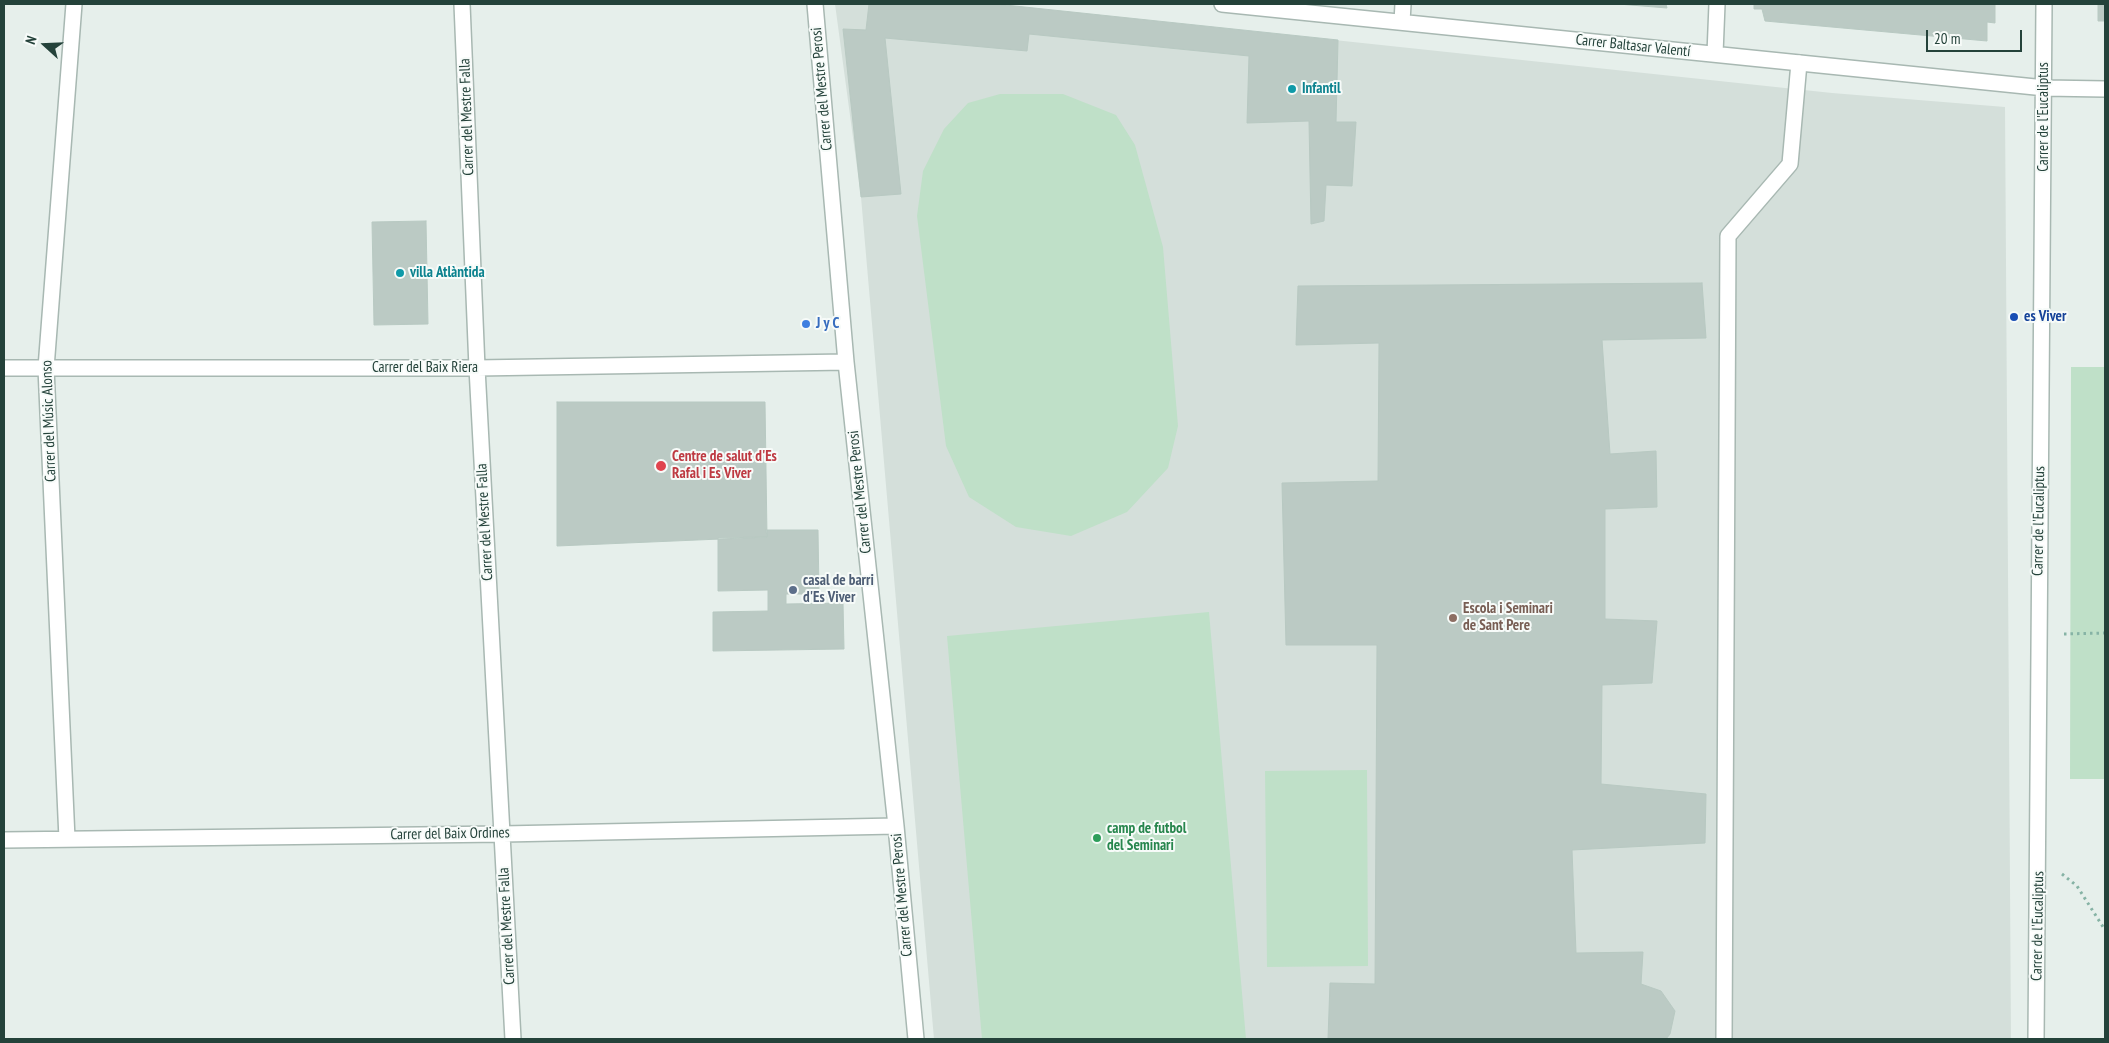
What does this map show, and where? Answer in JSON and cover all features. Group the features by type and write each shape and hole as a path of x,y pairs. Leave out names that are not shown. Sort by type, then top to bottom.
{"street":[{"name":"Carrer del Músic Alonso","path":"67,839 46,368 74,4"},
{"name":"Carrer del Mestre Falla","path":"462,4 476,368 503,834 512,1039"},
{"name":"Carrer del Mestre Perosi","path":"815,4 846,362 896,826 916,1039"},
{"name":"Carrer Baltasar Valentí","path":"1222,4 2045,88 2105,89"},
{"path":"1402,22 1403,4"},
{"path":"1714,54 1717,4"},
{"name":"Carrer de l'Eucaliptus","path":"2036,1039 2038,636 2045,88 2044,4"},
{"path":"1724,1039 1728,236 1790,164 1799,63"},
{"name":"Carrer del Baix Riera","path":"4,368 476,368 846,362"},
{"name":"Carrer del Baix Ordines","path":"4,840 503,834 896,826"}],"path":[{"path":"2038,636 2105,634"},
{"path":"2038,854 2077,886 2105,930"}],"shaded area":[{"name":"Escola i Seminari de Sant Pere","path":"835,4 996,4 1832,93 2005,107 2011,1039 934,1039 861,197"}],"green space":[{"path":"1000,94 1063,94 1116,115 1135,145 1163,247 1178,426 1168,468 1127,512 1071,536 1016,527 969,497 946,446 917,216 923,171 944,129 968,103"},
{"path":"2071,367 2105,367 2105,779 2070,779"},
{"name":"camp de futbol del Seminari","path":"1209,612 1246,1039 982,1039 947,636"},
{"path":"1367,770 1368,966 1267,967 1265,771"}],"building":[{"name":"Infantil","path":"869,4 996,4 1338,40 1336,122 1356,122 1352,186 1326,185 1324,221 1311,224 1309,121 1247,123 1249,56 1029,34 1027,51 885,38 901,194 861,197 843,29 866,30"},
{"path":"1618,4 1666,4 1667,8"},
{"path":"1754,4 1995,4 1995,23 1987,22 1987,41 1765,21 1762,9 1754,9"},
{"path":"2098,4 2105,4 2105,21 2098,21"},
{"name":"villa Atlàntida","path":"426,221 428,324 374,325 372,222"},
{"path":"1702,283 1706,338 1602,340 1610,454 1656,451 1657,507 1605,509 1605,619 1657,621 1652,683 1602,685 1601,784 1706,794 1705,843 1572,850 1576,953 1643,952 1641,984 1661,991 1675,1011 1670,1034 1666,1039 1328,1039 1330,983 1375,984 1377,645 1286,645 1282,483 1378,481 1379,343 1296,345 1298,286"},
{"name":"Centre de salut d'Es Rafal i Es Viver","path":"557,402 765,402 767,537 557,546"},
{"name":"casal de barri d'Es Viver","path":"766,530 818,530 819,594 786,594 786,604 843,603 844,649 713,651 713,612 768,611 768,590 718,591 718,538 767,537"}],"place":[{"name":"Infantil","path":"1292,89"},
{"name":"villa Atlàntida","path":"400,273"},
{"name":"es Viver","path":"2014,317"},
{"name":"J y C","path":"806,324"},
{"name":"Centre de salut d'Es Rafal i Es Viver","path":"661,466"},
{"name":"casal de barri d'Es Viver","path":"793,590"},
{"name":"Escola i Seminari de Sant Pere","path":"1453,618"},
{"name":"camp de futbol del Seminari","path":"1097,838"}]}
